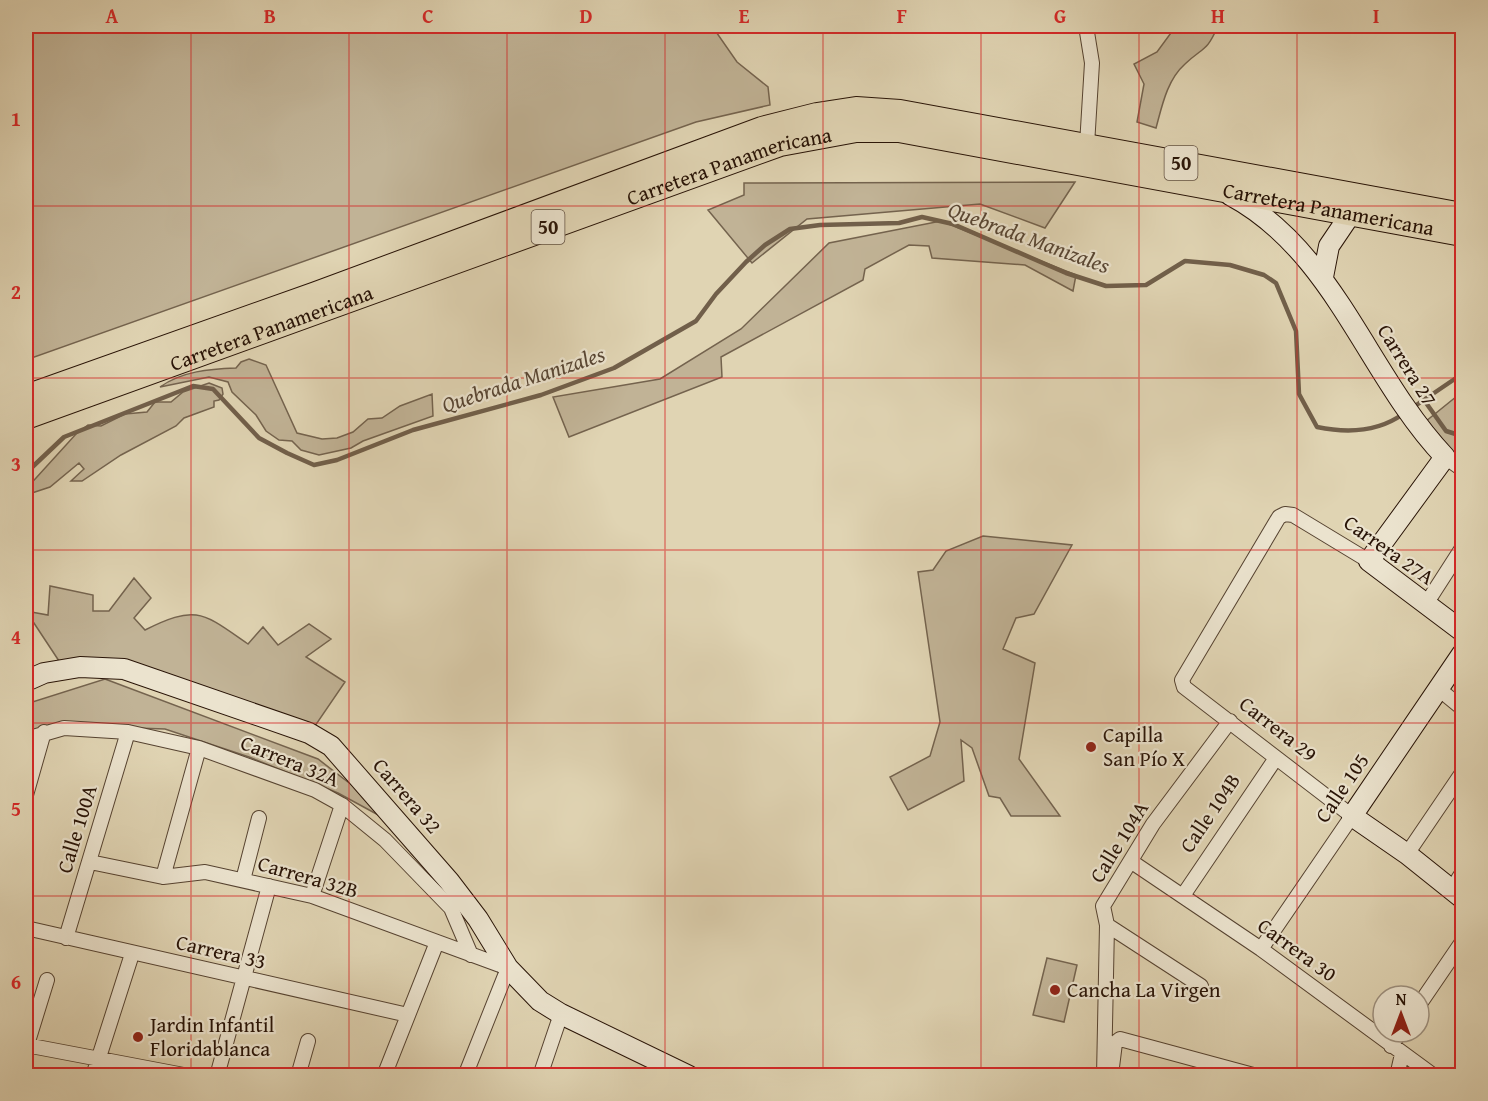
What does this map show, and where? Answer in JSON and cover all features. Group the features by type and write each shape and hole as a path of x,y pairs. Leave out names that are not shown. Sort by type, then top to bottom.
{"highway":[{"name":"Carretera Panamericana","path":"26,397 316,294 762,129 817,115 856,109 900,112 1462,215"},
{"name":"Carretera Panamericana","path":"26,417 337,306 598,208 780,144 822,134 856,130 899,130 1462,234"}],"street":[{"path":"1086,26 1092,63 1087,145"},
{"name":"Carrera 27","path":"1218,189 1252,207 1269,220 1323,277 1419,429 1445,457 1462,469"},
{"path":"1323,277 1329,246 1352,212"},
{"path":"1369,561 1445,457"},
{"name":"Carrera 27A","path":"1182,680 1279,517 1284,514 1293,515 1369,561 1462,631"},
{"path":"1426,604 1462,548"},
{"name":"Calle 105","path":"1261,948 1440,690 1462,654"},
{"name":"Carrera 32","path":"26,681 44,673 80,667 124,669 316,737 331,746 449,881 478,919 508,968 540,1001 561,1014 688,1076"},
{"name":"Carrera 29","path":"1182,680 1184,687 1352,816 1459,887"},
{"path":"1440,690 1462,708"},
{"name":"Calle 104A","path":"1104,1076 1107,925 1103,906 1132,862 1153,824 1230,721"},
{"name":"Carrera 32A","path":"26,739 64,728 128,732 199,748 315,790 342,804 386,840 451,908 471,955"},
{"path":"26,795 44,732"},
{"name":"Calle 100A","path":"66,938 128,732"},
{"path":"163,877 199,748"},
{"name":"Calle 104B","path":"1184,894 1276,758"},
{"path":"1407,854 1462,772"},
{"path":"312,896 342,804"},
{"path":"243,880 259,818"},
{"name":"Carrera 32B","path":"90,862 163,877 198,872 312,896 508,968"},
{"name":"Carrera 30","path":"1132,862 1184,894 1261,948 1434,1076"},
{"path":"217,1076 269,886"},
{"path":"1107,925 1201,986"},
{"name":"Carrera 33","path":"26,928 132,954 408,1015"},
{"path":"384,1076 437,942"},
{"path":"1431,987 1462,942"},
{"path":"93,1076 132,954"},
{"path":"465,1076 508,968"},
{"path":"47,980 26,1046 185,1075"},
{"path":"540,1076 561,1014"},
{"path":"1111,1076 1115,1043 1120,1040 1257,1076"},
{"path":"298,1076 308,1041"},
{"path":"1397,1044 1397,1076"}],"shaded area":[{"path":"26,26 712,26 737,62 768,87 770,105 696,122 26,360"},
{"path":"1176,26 1218,26 1207,45 1179,70 1174,78 1166,94 1156,128 1137,122 1144,84 1134,64 1157,52"},
{"path":"1075,182 1045,228 980,204 807,219 752,263 708,210 744,195 744,183"},
{"path":"941,221 1076,275 1073,291 1025,265 932,258 929,246 909,245 865,269 863,280 721,357 722,377 569,437 553,397 660,379 741,329 829,243"},
{"path":"249,359 266,365 297,433 322,439 337,438 353,432 368,419 382,418 400,406 432,394 433,416 363,441 351,448 319,455 301,450 292,441 279,440 266,431 256,415 232,392 228,382 209,377 160,387 187,374 236,368 241,362"},
{"path":"209,383 222,388 223,394 219,400 214,401 214,407 184,418 176,426 121,455 82,481 71,481 84,469 79,463 50,487 26,495 26,489 76,434 88,425 101,426 125,414 147,412 155,402 171,402 183,392"},
{"path":"1462,392 1462,460 1420,426"},
{"path":"983,536 1072,545 1034,614 1016,618 1003,649 1035,663 1019,759 1060,816 1011,816 1000,798 989,796 972,748 961,740 964,781 908,810 890,777 930,756 940,722 918,572 933,570 946,551"},
{"path":"134,578 151,598 134,618 145,630 177,617 199,616 220,625 248,644 263,627 278,645 309,624 331,639 306,657 345,682 315,726 59,661 26,611 48,615 50,586 93,595 93,611 109,611"},
{"path":"105,679 318,759 357,789 382,817 338,793 249,757 165,729 49,725 26,735 26,704"},
{"name":"Cancha La Virgen","path":"1047,958 1077,965 1064,1022 1033,1015"}],"waterway":[{"name":"Quebrada Manizales","path":"26,473 64,437 193,386 213,389 259,438 287,453 314,465 337,460 413,430 541,395 614,368 696,321 716,294 746,262 765,245 790,229 820,225 899,223 922,217 953,224 1066,273 1106,286 1146,285 1185,261 1230,265 1264,275 1276,283 1296,331 1299,394 1317,427 1362,430 1383,424 1403,414"},
{"name":"Quebrada Manizales","path":"1412,408 1462,374"},
{"path":"1424,400 1446,431 1462,436"}],"place":[{"name":"Capilla San Pío X","path":"1091,747"},
{"name":"Cancha La Virgen","path":"1055,990"},
{"name":"Jardin Infantil Floridablanca","path":"138,1037"}]}
